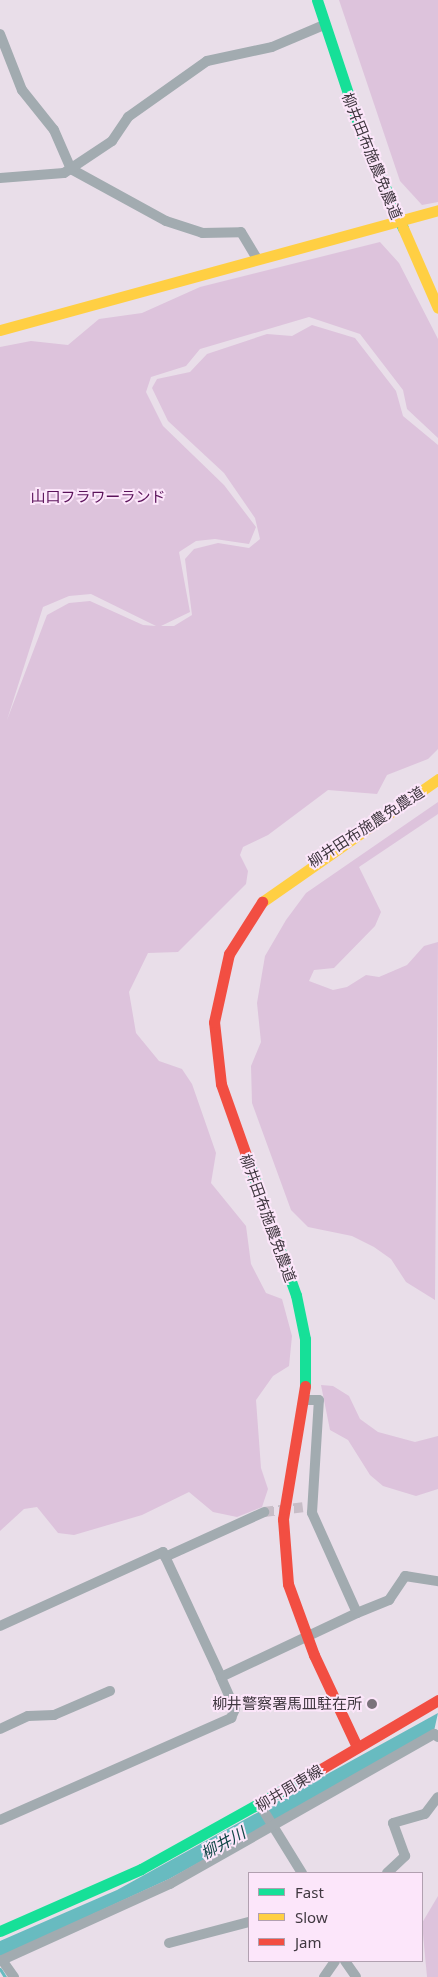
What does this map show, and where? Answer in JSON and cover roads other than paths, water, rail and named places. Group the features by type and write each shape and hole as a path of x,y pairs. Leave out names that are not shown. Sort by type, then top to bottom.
{"street":[{"name":"柳井田布施農免農道","path":"317,0 324,25 398,221 438,308"},
{"path":"0,178 71,169 112,141 128,116 207,60 272,47 324,25"},
{"path":"0,34 22,90 54,130 71,169 166,221 202,233 241,232 257,260"},
{"path":"0,330 438,210"},
{"name":"柳井田布施農免農道","path":"357,1747 306,1637 288,1584 283,1540 288,1482 305,1400 308,1366 301,1316 221,1084 214,1042 216,999 238,936 270,893 438,779"},
{"path":"305,1400 319,1400 320,1412 307,1506 357,1613"},
{"path":"165,1557 264,1512"},
{"path":"0,1626 163,1552 235,1709 231,1718 0,1820"},
{"path":"221,1677 357,1613 389,1600 405,1576 438,1581"},
{"path":"0,1729 28,1716 54,1715 110,1690"},
{"name":"柳井周東線","path":"0,1931 141,1868 262,1807 357,1747 438,1700"},
{"path":"14,1977 1,1961 170,1884 274,1827 434,1734 438,1736"},
{"path":"388,1872 405,1856 394,1824 425,1814 438,1796"},
{"path":"262,1807 301,1872"},
{"path":"169,1943 248,1922"},
{"path":"324,1977 333,1962"},
{"path":"346,1962 356,1977"}],"water":[{"name":"柳井川","path":"438,1713 434,1731 325,1794 169,1879 0,1957 0,1941 117,1890"}],"waterway":[{"path":"0,1969 5,1977"}],"tunnel":[{"path":"264,1512 303,1507"}],"place":[{"name":"柳井警察署馬皿駐在所","path":"372,1704"}],"park label":[{"name":"山口フラワーランド","path":"98,497"}]}
